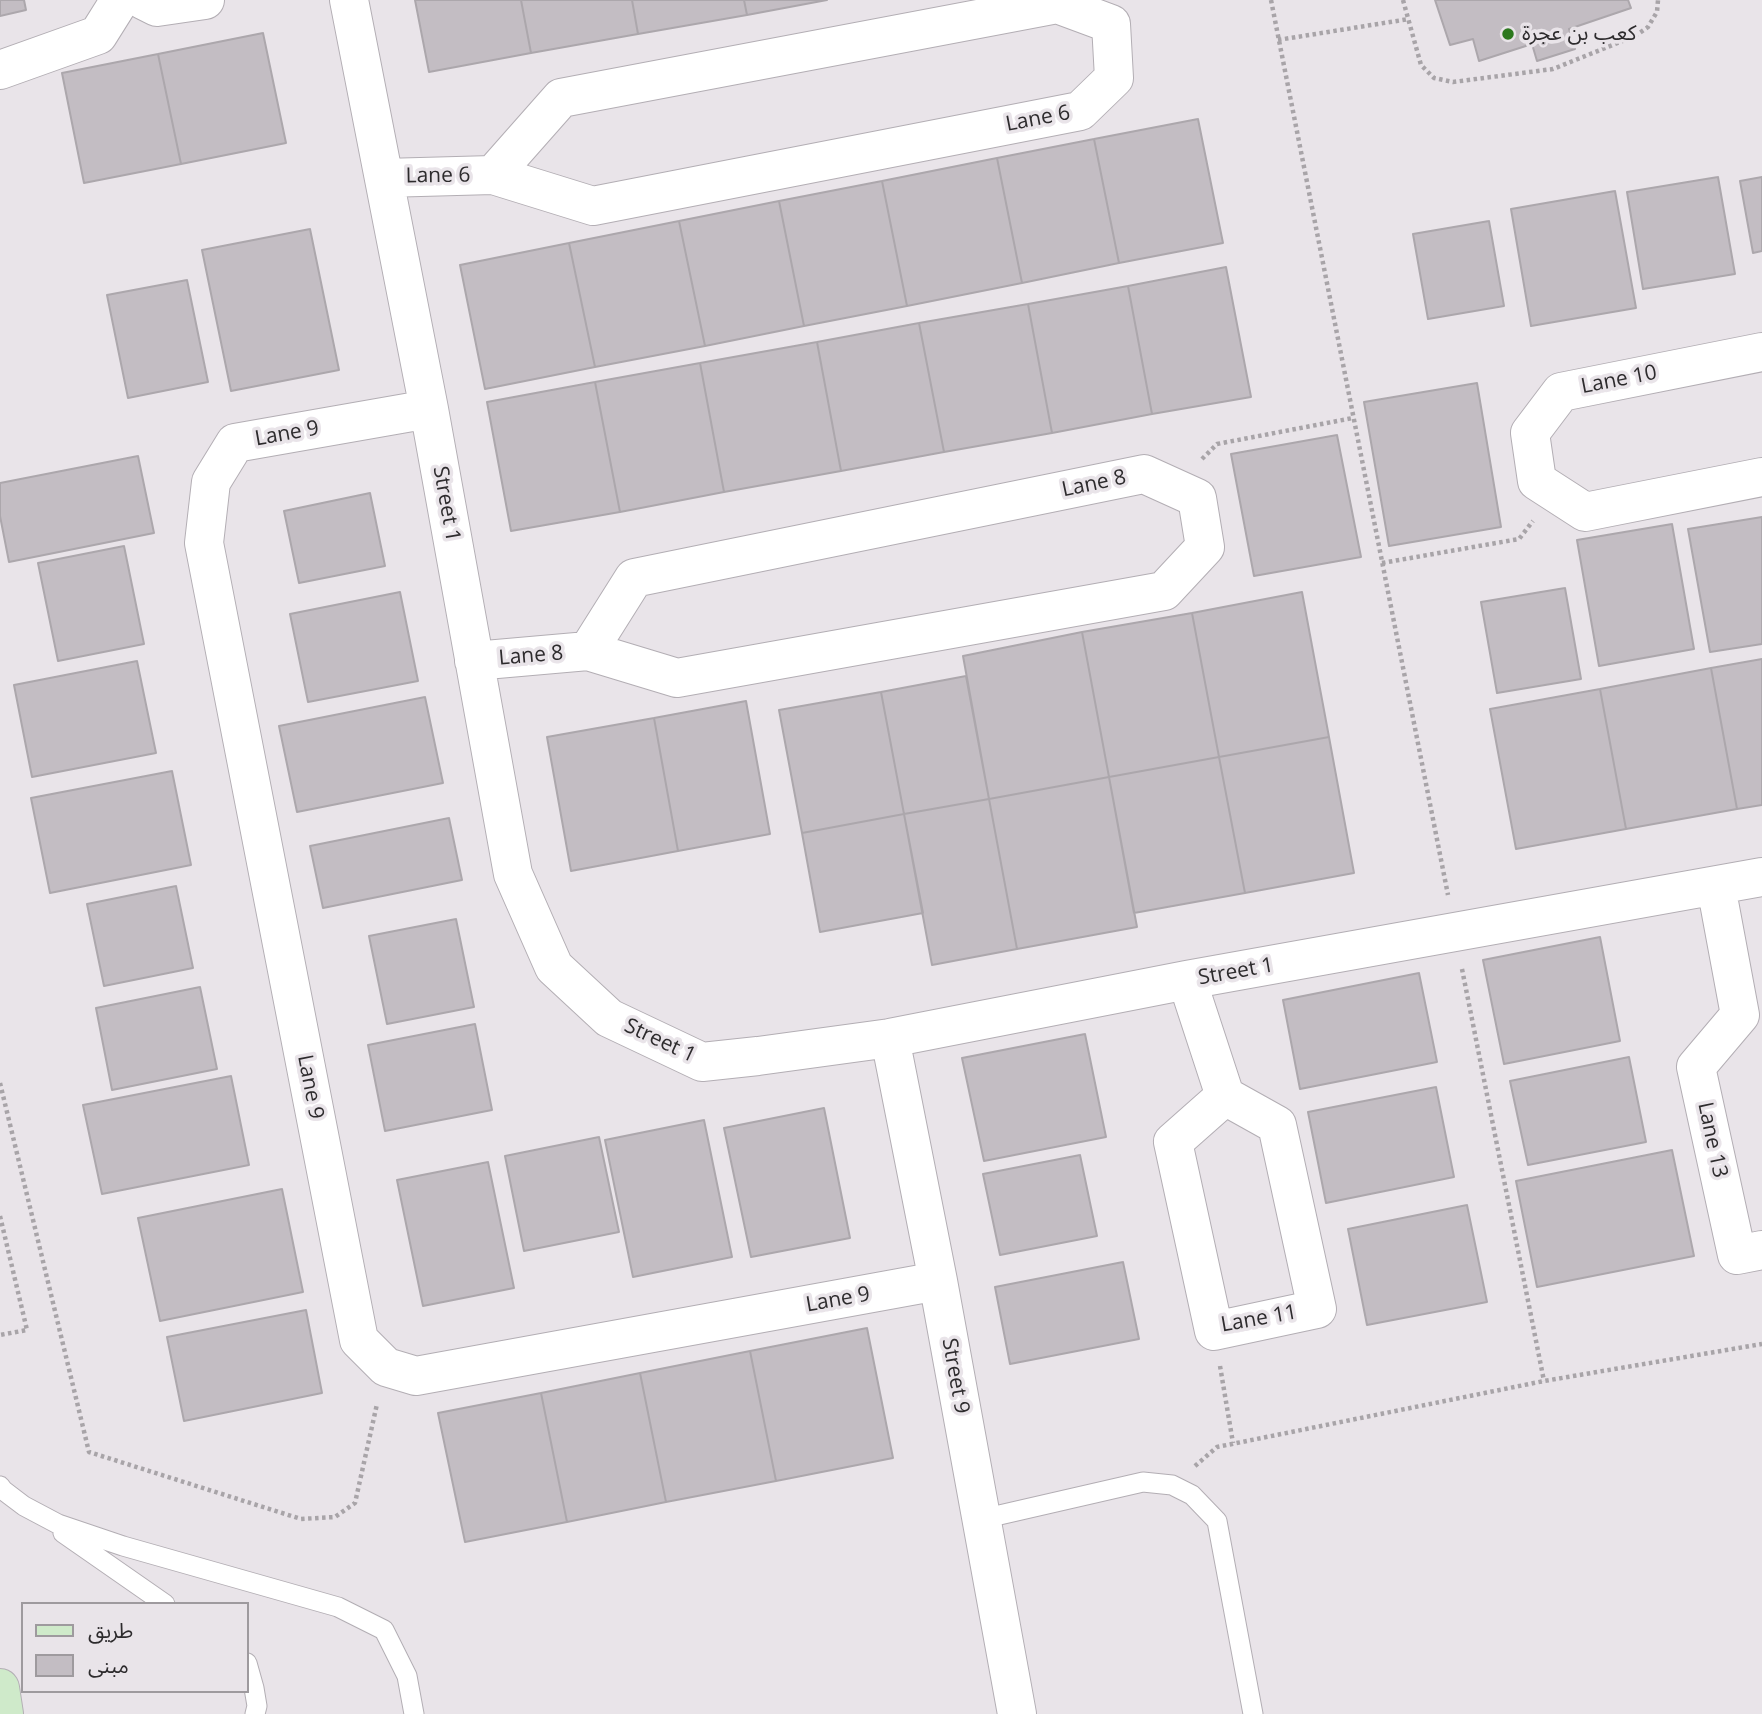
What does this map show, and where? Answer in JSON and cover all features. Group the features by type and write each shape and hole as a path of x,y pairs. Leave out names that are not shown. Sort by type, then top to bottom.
{"main road":[{"path":"0,1688 4,1714"}],"street":[{"path":"0,70 98,34 120,0"},
{"path":"144,0 157,8 205,0"},
{"name":"Street 1","path":"349,0 429,409 513,874 554,967 609,1018 702,1062 890,1038 1187,981 1762,877"},
{"name":"Lane 6","path":"384,178 493,175 593,206 1080,111 1114,78 1111,24 1057,4 561,98 493,175"},
{"name":"Lane 10","path":"1762,352 1561,392 1530,433 1537,481 1585,512 1762,478"},
{"name":"Lane 9","path":"429,409 235,443 211,482 204,543 359,1340 386,1367 416,1376 938,1282"},
{"name":"Lane 8","path":"474,661 588,650 677,678 1164,592 1205,547 1196,498 1144,474 634,578 588,650"},
{"name":"Lane 13","path":"1716,886 1751,1021 1696,1067 1737,1255 1762,1250"},
{"path":"1187,981 1225,1096"},
{"name":"Street 9","path":"890,1038 938,1282 1017,1714"},
{"name":"Lane 11","path":"1225,1096 1277,1125 1317,1309 1214,1331 1173,1142 1225,1096"}],"lane":[{"path":"982,1519 1143,1482 1172,1486 1192,1495 1217,1521 1253,1714"},
{"path":"0,1486 24,1506 162,1602"},
{"path":"24,1506 58,1524 123,1546 338,1607 384,1630 407,1676 414,1714"},
{"path":"248,1667 257,1706 255,1714"}],"path":[{"path":"1271,0 1544,1381"},
{"path":"1403,0 1421,65 1434,78 1453,82 1553,69 1635,36 1648,27 1657,12 1658,0"},
{"path":"1279,40 1409,19"},
{"path":"1173,488 1217,444 1353,418"},
{"path":"1382,563 1519,538 1555,493"},
{"path":"0,1083 89,1452 301,1519 335,1517 355,1503 386,1367"},
{"path":"0,1216 27,1330 0,1335"},
{"path":"1214,1331 1233,1443"},
{"path":"1172,1486 1217,1447 1233,1443 1544,1381 1762,1344"}],"building":[{"path":"0,0 24,0 26,10 0,16"},
{"path":"415,0 521,0 531,53 429,72"},
{"path":"521,0 632,0 638,34 531,53"},
{"path":"632,0 744,0 747,15 638,34"},
{"path":"744,0 827,0 747,15"},
{"name":"كعب بن عجرة","path":"1435,0 1628,0 1631,8 1569,29 1575,49 1537,61 1532,44 1479,61 1473,39 1450,45"},
{"path":"263,33 286,143 181,164 158,54"},
{"path":"158,54 181,164 84,183 62,73"},
{"path":"1198,119 1223,243 1119,263 1094,139"},
{"path":"1094,139 1119,263 1022,283 997,158"},
{"path":"997,158 1022,283 907,306 882,181"},
{"path":"1718,177 1735,274 1643,289 1627,192"},
{"path":"1762,177 1762,251 1753,253 1740,181"},
{"path":"882,181 907,306 804,326 779,201"},
{"path":"1615,191 1636,308 1531,326 1511,209"},
{"path":"779,201 804,326 705,346 679,221"},
{"path":"679,221 705,346 595,367 569,243"},
{"path":"1489,221 1504,306 1428,319 1413,234"},
{"path":"310,229 339,370 231,391 202,250"},
{"path":"569,243 595,367 485,389 460,265"},
{"path":"1226,267 1251,397 1152,414 1128,286"},
{"path":"187,280 208,382 128,398 107,295"},
{"path":"1128,286 1152,414 1052,433 1028,304"},
{"path":"1028,304 1052,433 944,452 919,323"},
{"path":"919,323 944,452 841,471 817,342"},
{"path":"817,342 841,471 724,492 700,363"},
{"path":"700,363 724,492 620,512 595,382"},
{"path":"595,382 620,512 511,531 487,402"},
{"path":"1477,383 1501,527 1389,546 1364,402"},
{"path":"1337,435 1361,557 1254,576 1231,454"},
{"path":"138,456 154,533 9,562 0,516 0,483"},
{"path":"370,493 385,566 299,583 284,511"},
{"path":"1762,517 1762,644 1710,652 1688,529"},
{"path":"1672,524 1694,649 1599,666 1577,540"},
{"path":"124,546 144,644 58,661 38,563"},
{"path":"1565,588 1581,679 1497,693 1481,602"},
{"path":"400,592 418,681 308,702 290,614"},
{"path":"1302,592 1329,737 1219,757 1192,613"},
{"path":"1192,613 1219,757 1109,777 1082,632"},
{"path":"1082,632 1109,777 989,799 963,656"},
{"path":"1762,659 1762,805 1737,809 1711,668"},
{"path":"137,661 156,753 32,777 14,685"},
{"path":"1711,668 1737,809 1626,829 1600,689"},
{"path":"966,676 989,799 904,814 881,692"},
{"path":"1600,689 1626,829 1516,849 1490,709"},
{"path":"881,692 904,814 802,833 779,710"},
{"path":"425,697 443,783 297,812 279,726"},
{"path":"746,701 770,834 678,851 654,718"},
{"path":"654,718 678,851 571,871 547,737"},
{"path":"1329,737 1354,873 1245,893 1219,757"},
{"path":"1219,757 1245,893 1134,913 1109,777"},
{"path":"172,771 191,865 50,893 31,798"},
{"path":"1109,777 1137,927 1017,949 989,799"},
{"path":"989,799 1017,949 932,965 904,814"},
{"path":"904,814 923,913 820,932 802,833"},
{"path":"449,818 462,880 323,908 310,846"},
{"path":"176,886 193,968 104,986 87,904"},
{"path":"456,919 474,1007 387,1024 369,936"},
{"path":"1600,937 1620,1041 1504,1064 1483,960"},
{"path":"1419,973 1437,1062 1300,1089 1283,1000"},
{"path":"200,987 217,1069 112,1090 96,1008"},
{"path":"475,1024 492,1110 385,1131 368,1045"},
{"path":"1085,1034 1106,1137 984,1161 962,1058"},
{"path":"1629,1057 1646,1142 1528,1165 1510,1081"},
{"path":"231,1076 249,1165 102,1194 83,1105"},
{"path":"1436,1087 1454,1177 1326,1203 1308,1112"},
{"path":"824,1108 850,1238 751,1257 724,1128"},
{"path":"704,1120 732,1257 633,1277 605,1140"},
{"path":"599,1137 619,1232 524,1251 505,1156"},
{"path":"1672,1150 1694,1256 1537,1287 1516,1181"},
{"path":"1080,1155 1097,1236 1000,1255 983,1174"},
{"path":"488,1162 514,1288 423,1306 397,1180"},
{"path":"282,1189 303,1292 160,1321 138,1218"},
{"path":"1467,1205 1487,1302 1367,1325 1348,1229"},
{"path":"1123,1262 1139,1339 1010,1364 995,1287"},
{"path":"306,1310 322,1393 184,1421 167,1337"},
{"path":"867,1328 893,1458 776,1481 750,1351"},
{"path":"750,1351 776,1481 666,1502 640,1373"},
{"path":"640,1373 666,1502 567,1522 541,1393"},
{"path":"541,1393 567,1522 465,1542 438,1413"}],"place":[{"name":"كعب بن عجرة","path":"1508,34"}]}
